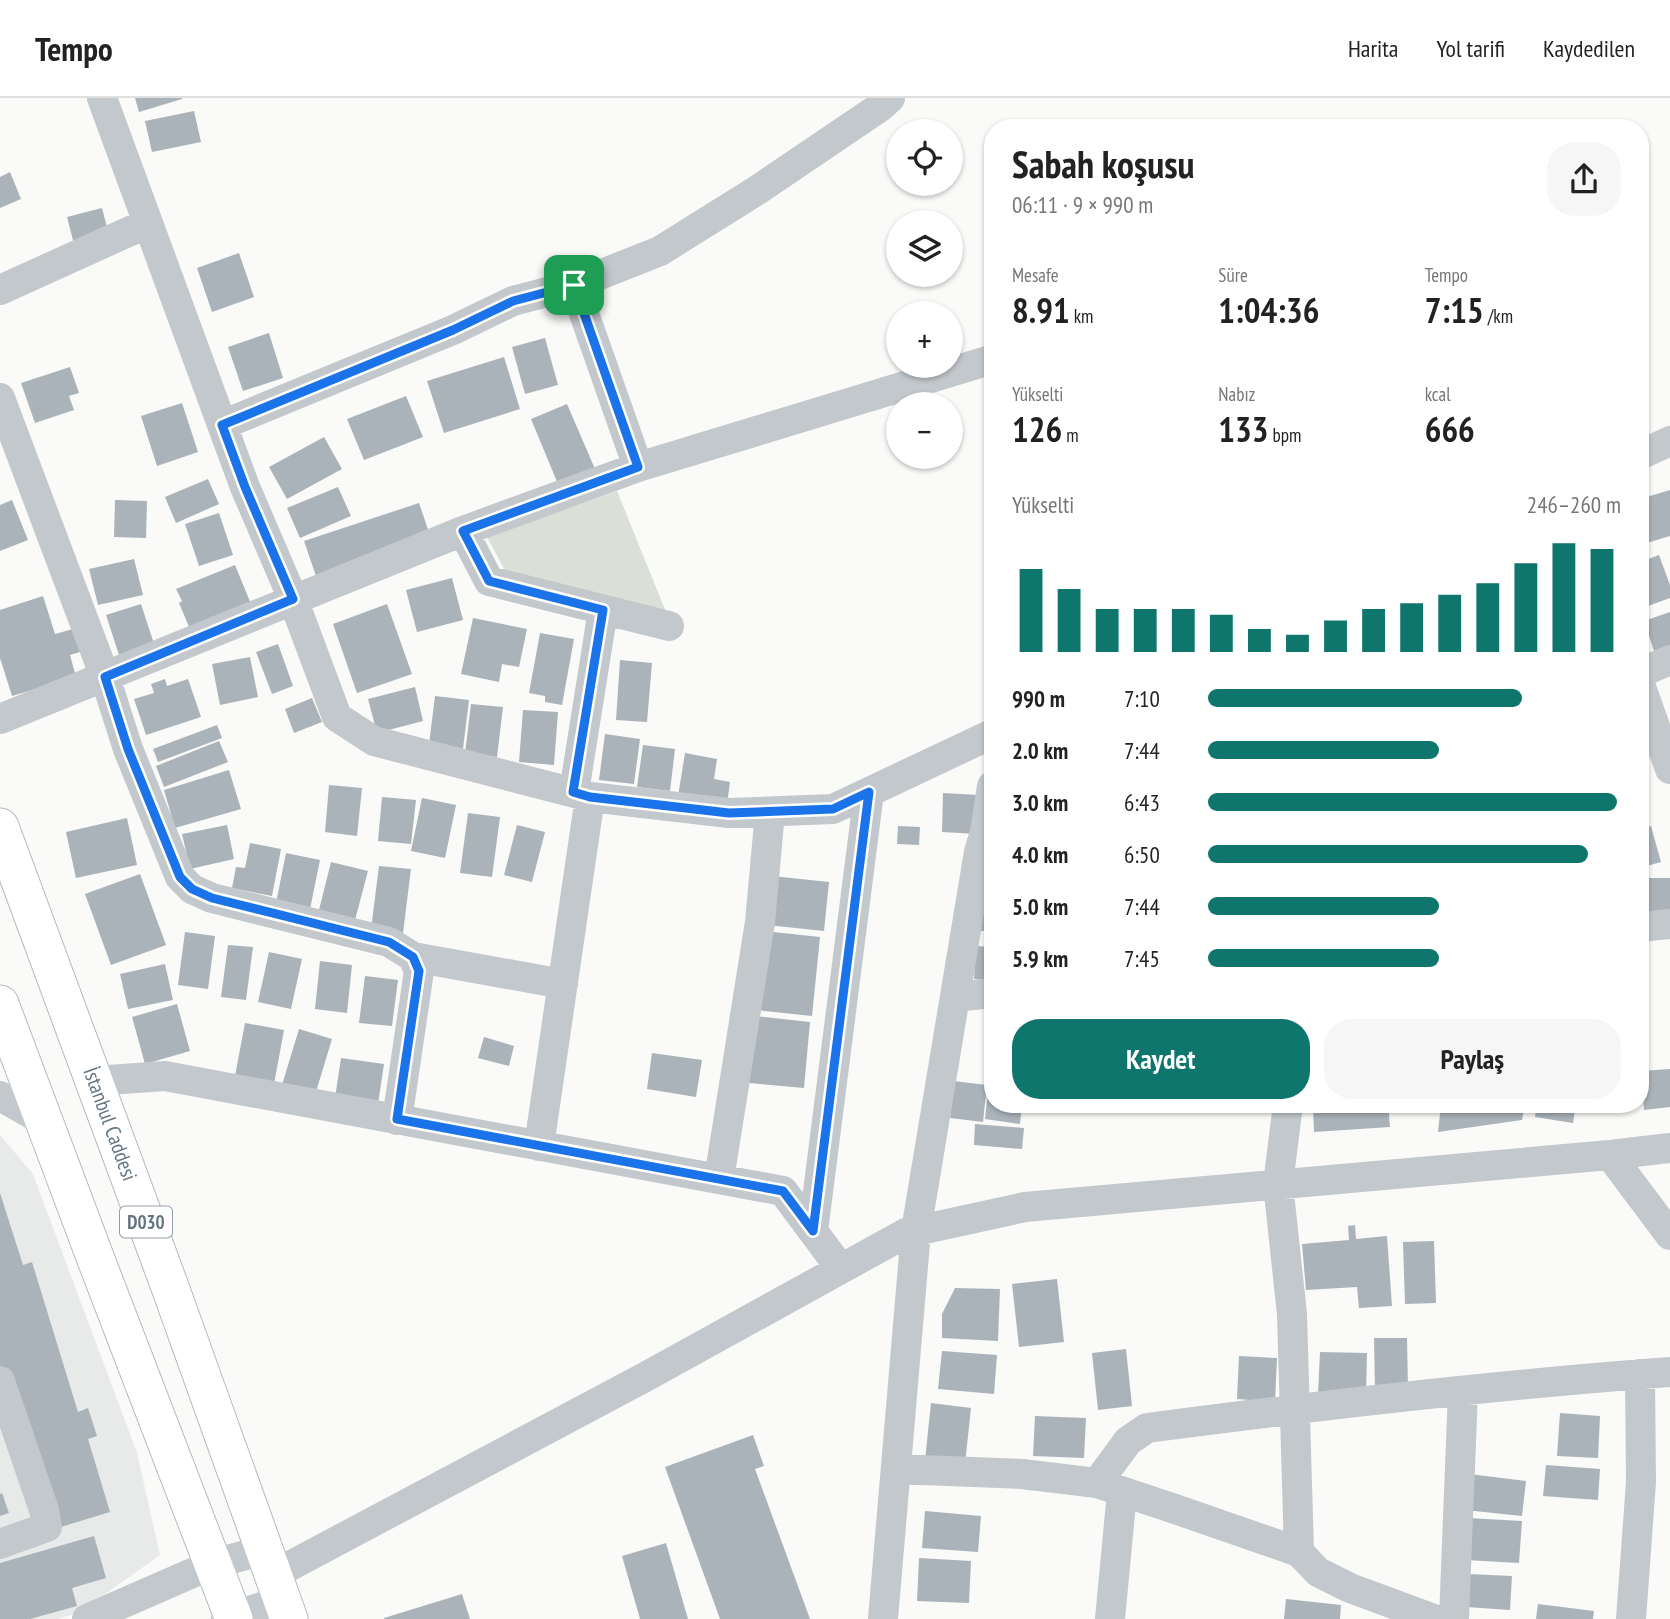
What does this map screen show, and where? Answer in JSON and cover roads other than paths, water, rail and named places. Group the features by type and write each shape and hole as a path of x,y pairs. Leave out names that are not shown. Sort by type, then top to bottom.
{"main road":[{"name":"İstanbul Caddesi","path":"0,827 277,1586"},
{"name":"D030","path":"0,1004 213,1564 231,1618"}],"street":[{"path":"102,98 245,487 293,599 337,717 374,741 582,794 729,813 833,809 984,738"},
{"path":"222,425 453,330 513,301 574,285 660,251 756,191 890,98"},
{"path":"0,290 148,223"},
{"path":"574,285 638,467"},
{"path":"0,719 463,531 638,467 984,362"},
{"path":"0,398 105,677 128,749 180,877 192,889 212,898 389,942 413,957 563,984"},
{"path":"1649,451 1670,441"},
{"path":"463,531 489,581 669,626"},
{"path":"540,1146 563,984 603,610"},
{"path":"1649,669 1670,660"},
{"path":"1649,710 1670,769"},
{"path":"813,1231 869,792"},
{"path":"719,1179 760,922 770,812"},
{"path":"883,1619 916,1231 979,852 984,835"},
{"path":"1649,926 1670,924"},
{"path":"397,1119 419,971 413,957"},
{"path":"955,997 984,994"},
{"path":"94,1082 165,1076 783,1191 841,1269"},
{"path":"0,1096 44,1121"},
{"path":"1287,1113 1278,1184 1292,1314 1299,1552"},
{"path":"231,1618 277,1586 906,1233 1025,1207 1670,1148"},
{"path":"1610,1155 1670,1235"},
{"path":"1110,1619 1109,1488 1128,1441 1147,1427 1463,1391 1670,1372"},
{"path":"1631,1619 1641,1482 1640,1374"},
{"path":"0,1381 44,1510 47,1527 0,1544"},
{"path":"1454,1619 1463,1391"},
{"path":"896,1469 1021,1474 1109,1488 1299,1552 1318,1572 1350,1588 1434,1619"},
{"path":"87,1619 213,1564 277,1586"}]}
